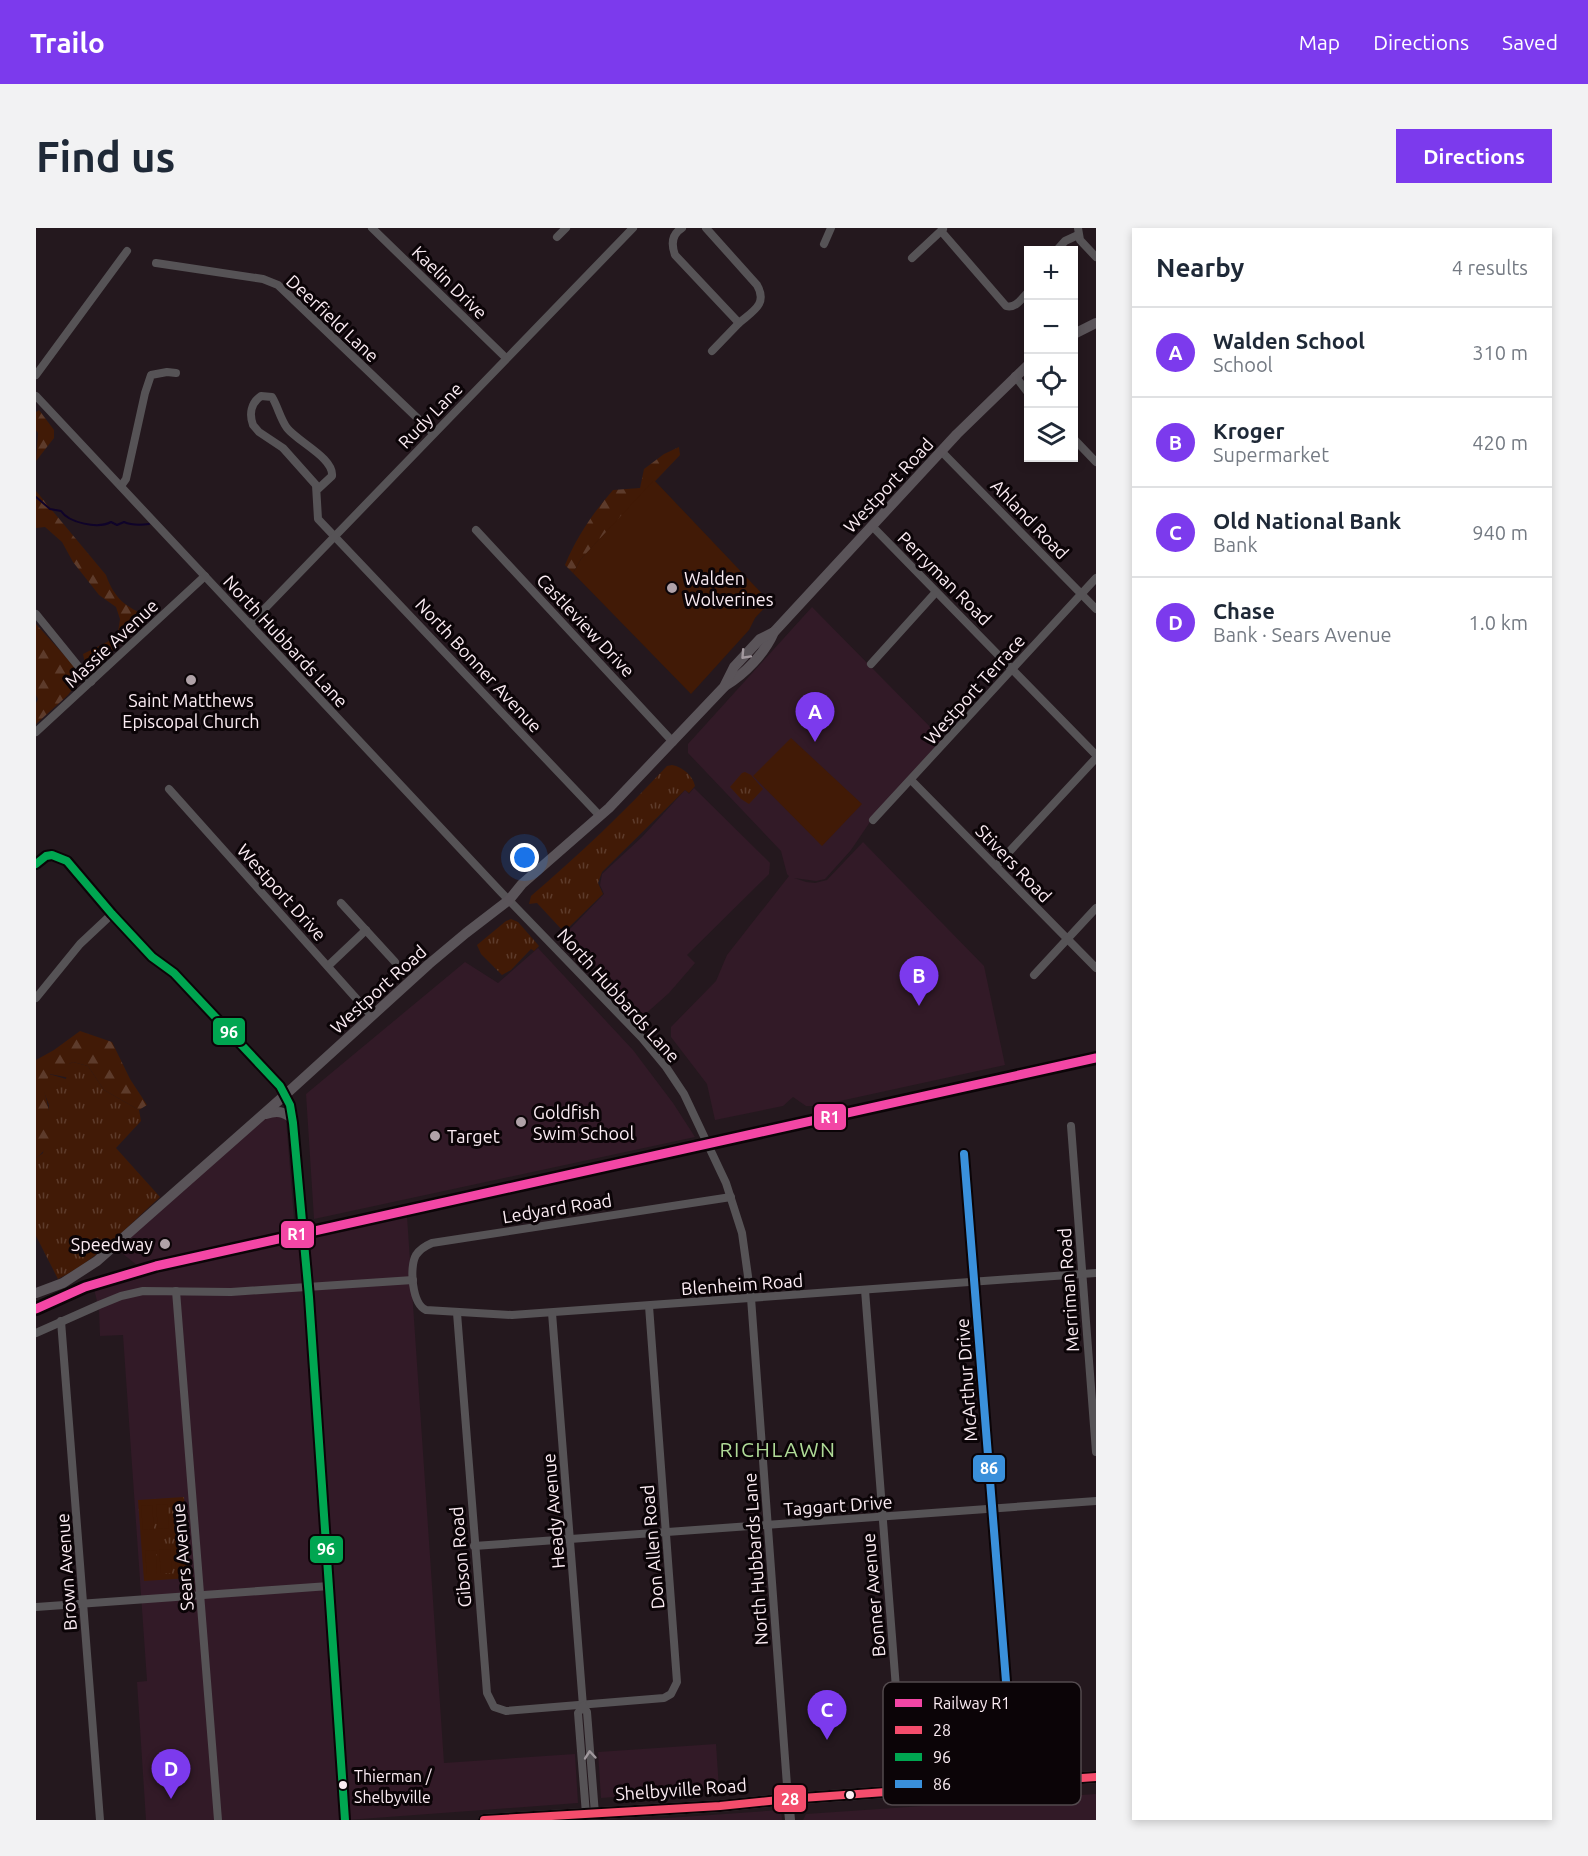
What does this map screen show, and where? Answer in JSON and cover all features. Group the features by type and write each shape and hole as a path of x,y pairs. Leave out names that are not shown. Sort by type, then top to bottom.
{"main road":[{"path":"1078,332 1096,323"},
{"name":"Westport Road","path":"36,1293 63,1283 97,1261 263,1115 371,1015 452,944 509,900 522,884 600,816 633,785 724,687 734,667 759,639 774,632 942,452 1024,368"},
{"path":"263,1115 274,1111 282,1112 292,1118"},
{"name":"Shelbyville Road","path":"1081,1778 1096,1777"},
{"name":"Shelbyville Road","path":"484,1820 720,1806 883,1792"},
{"path":"788,1799 790,1820"}],"street":[{"name":"Kaelin Drive","path":"372,228 506,358"},
{"path":"557,237 566,228"},
{"name":"Rudy Lane","path":"250,624 633,228"},
{"path":"824,244 831,228"},
{"path":"709,229 758,285 762,294 756,308 712,351"},
{"path":"677,230 673,241 675,255 739,323"},
{"path":"912,258 943,230 1006,306 1017,304 1024,296"},
{"path":"1061,246 1078,232 1096,257"},
{"path":"36,375 127,251"},
{"name":"Deerfield Lane","path":"156,263 263,279 278,285 433,433"},
{"path":"121,486 126,479 151,375 176,373"},
{"path":"1015,376 1024,388"},
{"name":"North Hubbards Lane","path":"36,396 509,900 642,1038 666,1067 684,1094 731,1197 742,1233 751,1298 788,1799"},
{"path":"261,396 272,397 288,429 329,463 332,476 318,489 283,448 259,432 253,425 252,409 261,396"},
{"path":"1078,443 1096,462"},
{"name":"Ahland Road","path":"942,452 1096,609"},
{"name":"North Bonner Avenue","path":"318,489 316,511 318,519 336,535 600,816"},
{"name":"Perryman Road","path":"872,526 1096,757"},
{"name":"Castleview Drive","path":"476,530 673,742"},
{"name":"Massie Avenue","path":"36,732 205,576"},
{"name":"Westport Terrace","path":"873,820 1096,578"},
{"path":"871,664 936,592"},
{"path":"36,614 91,682"},
{"path":"996,867 1096,757"},
{"name":"Stivers Road","path":"911,780 1096,968"},
{"name":"Westport Drive","path":"169,789 371,1015"},
{"path":"36,864 46,856 55,855 67,861 152,957 174,974 279,1085 290,1105 307,1287 345,1820"},
{"path":"341,903 395,962"},
{"path":"1034,975 1096,908"},
{"path":"36,998 80,945 112,914"},
{"path":"328,966 366,930"},
{"name":"Merriman Road","path":"1071,1126 1096,1452"},
{"name":"McArthur Drive","path":"964,1154 1006,1682"},
{"name":"Ledyard Road","path":"413,1280 412,1265 417,1253 432,1243 731,1197"},
{"name":"Blenheim Road","path":"413,1280 416,1301 420,1307 457,1313 493,1315 552,1313 1096,1273"},
{"path":"36,1333 130,1293 231,1292 413,1280"},
{"name":"Bonner Avenue","path":"865,1290 895,1682"},
{"name":"Sears Avenue","path":"176,1291 218,1820"},
{"name":"Don Allen Road","path":"583,1706 664,1698 671,1694 676,1686 677,1668 649,1306"},
{"name":"Gibson Road","path":"457,1313 487,1693 491,1704 499,1710 506,1711 583,1706"},
{"name":"Heady Avenue","path":"552,1313 583,1706 578,1713 591,1814"},
{"name":"Brown Avenue","path":"61,1321 100,1820"},
{"name":"Taggart Drive","path":"474,1546 1096,1501"},
{"path":"36,1607 329,1586"}],"shaded area":[{"path":"812,607 942,739 872,819 851,850 825,879 816,881 794,878 815,883 827,880 863,842 984,966 1005,1065 817,1106 806,1106 793,1097 783,1106 715,1120 707,1084 671,1037 671,1027 716,981 727,955 789,876 781,851 688,753 688,744"},
{"path":"694,788 770,863 769,874 687,955 695,963 669,993 642,1017 566,933 604,894 600,885 602,874 642,837 685,790 689,794"},
{"path":"538,948 633,1050 673,1103 695,1137 314,1219 306,1094 465,962 498,983"},
{"path":"280,1115 286,1120 295,1231 138,1266 117,1249 267,1116"},
{"path":"407,1216 444,1763 575,1754 578,1803 347,1820 146,1820 137,1682 147,1681 123,1335 100,1336 99,1309 94,1289 168,1266"},
{"path":"716,1744 719,1789 601,1798 598,1752"},
{"path":"1096,1794 1096,1820 803,1820 806,1814 936,1805 1081,1805 1081,1795"},
{"path":"781,1810 782,1820 639,1820"}],"green space":[{"path":"39,410 54,430 54,438 36,461 38,433 36,412"},
{"path":"679,447 680,455 581,559 573,573 565,565 570,554 592,516 613,490 640,488 644,469 664,454"},
{"name":"Walden Wolverines","path":"654,480 770,602 755,618 749,630 691,694 573,573 581,559"},
{"path":"36,491 106,575 117,596 127,606 149,616 105,659 91,667 85,663 83,654 109,641 118,632 120,619 116,607 99,595 73,562 62,542 45,527 36,528"},
{"path":"36,624 74,666 78,682 68,695 36,724 38,699 36,695"},
{"path":"791,738 862,804 822,846 753,776"},
{"path":"672,765 687,772 695,786 689,793 685,790 602,872 598,883 603,894 564,932 537,903 529,904 531,896 601,833 667,766"},
{"path":"745,772 751,775 763,789 749,804 730,787"},
{"path":"511,919 518,922 539,946 534,951 531,949 511,970 502,975 481,954 477,945"},
{"path":"80,1031 112,1042 130,1079 147,1105 139,1110 104,1090 88,1066 73,1062 69,1064 70,1078 50,1074 43,1087 48,1105 50,1134 48,1144 36,1158 36,1060"},
{"path":"73,1062 88,1066 104,1090 139,1110 141,1121 116,1148 160,1197 99,1252 58,1279 36,1236 36,1158 43,1153 49,1105 42,1087 49,1074 66,1079 69,1064"},
{"path":"184,1497 190,1578 144,1581 138,1500"},
{"path":"167,1504 169,1528 158,1529 156,1505"},
{"path":"152,1505 154,1529 143,1530 141,1506"},
{"path":"185,1548 186,1572 176,1573 174,1549"},
{"path":"170,1549 172,1573 161,1573 159,1550"},
{"path":"156,1550 157,1574 147,1574 145,1551"}],"waterway":[{"path":"36,497 50,509 61,511 70,519 84,524 99,525 111,522 117,525 124,522 149,524"}],"rail line":[{"name":"R1","path":"36,1309 85,1287 156,1266 1096,1058"}],"transit line":[{"name":"96","path":"36,864 46,856 52,855 67,861 152,957 174,973 280,1086 290,1105 309,1297 345,1820"},
{"name":"86","path":"964,1154 1006,1682"},
{"name":"28","path":"1081,1778 1096,1777"},
{"name":"28","path":"484,1820 720,1806 883,1792"}],"place":[{"name":"Walden Wolverines","path":"672,588"},
{"name":"Saint Matthews Episcopal Church","path":"191,680"},
{"name":"Walden School","path":"815,742"},
{"name":"Kroger","path":"919,1006"},
{"name":"Goldfish Swim School","path":"521,1122"},
{"name":"Target","path":"435,1136"},
{"name":"Speedway","path":"165,1244"},
{"name":"Old National Bank","path":"827,1740"},
{"name":"Thierman / Shelbyville","path":"343,1785"},
{"name":"Chase","path":"171,1799"}],"district":[{"name":"RICHLAWN","path":"778,1449"}]}
